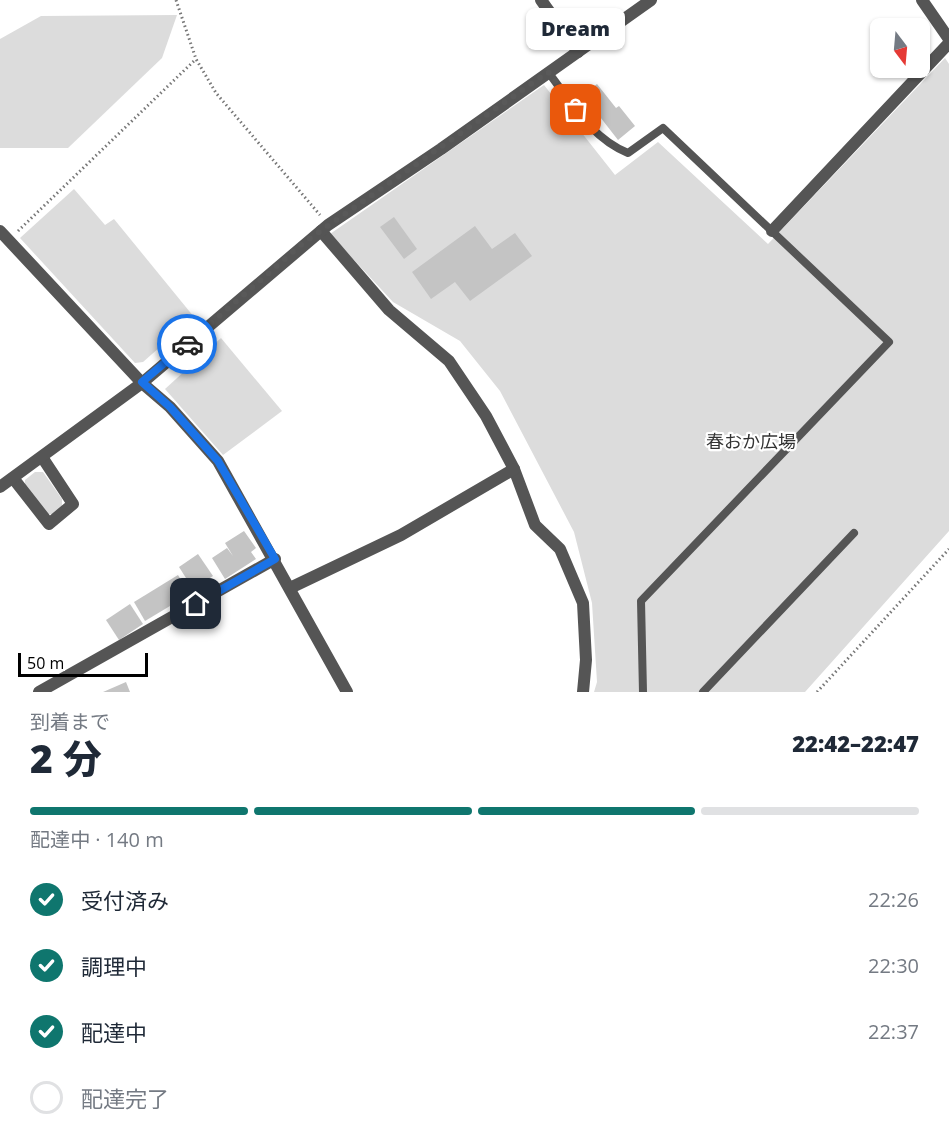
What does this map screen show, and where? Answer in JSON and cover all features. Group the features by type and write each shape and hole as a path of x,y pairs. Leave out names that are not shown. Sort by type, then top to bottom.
{"street":[{"path":"541,0 578,52"},
{"path":"0,487 142,382 302,244 651,0"},
{"path":"772,231 949,41 922,0"},
{"path":"325,228 389,310 449,361 486,416 514,469 535,525 560,549 583,603 586,660 583,692"},
{"path":"5,235 142,382 170,407 218,461 275,559 347,692"},
{"path":"13,478 49,524 73,504 42,457"},
{"path":"290,588 401,535 514,469"},
{"path":"39,692 275,559"}],"lane":[{"path":"548,72 591,128 608,145 628,153 663,128 889,342 641,601 643,692"},
{"path":"703,692 854,533"}],"path":[{"path":"176,0 196,59 216,93 325,228"},
{"path":"5,235 196,59"},
{"path":"817,692 949,549"}],"green space":[{"path":"177,15 162,58 68,148 0,148 0,39 41,16"},
{"name":"春おか広場","path":"945,58 949,64 949,531 805,692 594,692 597,682 592,603 574,532 500,391 460,341 393,302 330,234 544,85 615,175 658,142 768,244 926,78 930,78 930,74"},
{"path":"74,189 105,225 114,219 194,317 143,362 135,363 20,238"},
{"path":"221,338 282,411 223,455 165,389"},
{"path":"35,472 43,472 62,499 62,507 54,514 47,514 25,487 25,480"}],"building":[{"path":"597,84 616,108 619,106 635,126 618,140 583,95"},
{"path":"394,217 417,249 404,259 380,227"},
{"path":"475,226 492,249 515,233 532,256 470,301 455,282 431,299 412,272"},
{"path":"244,531 256,548 251,552 256,559 225,579 212,558 227,548 233,556 225,543"},
{"path":"198,554 213,576 193,589 179,567"},
{"path":"178,575 190,594 145,621 134,602"},
{"path":"130,604 143,624 119,640 106,620"},
{"path":"126,682 130,692 103,692"}],"way so far":[{"path":"187,344 302,244 548,72 576,110"}],"place":[{"name":"Dream","path":"576,110"}],"route":[{"path":"187,344 142,382 170,407 218,461 275,559 196,604"}]}
